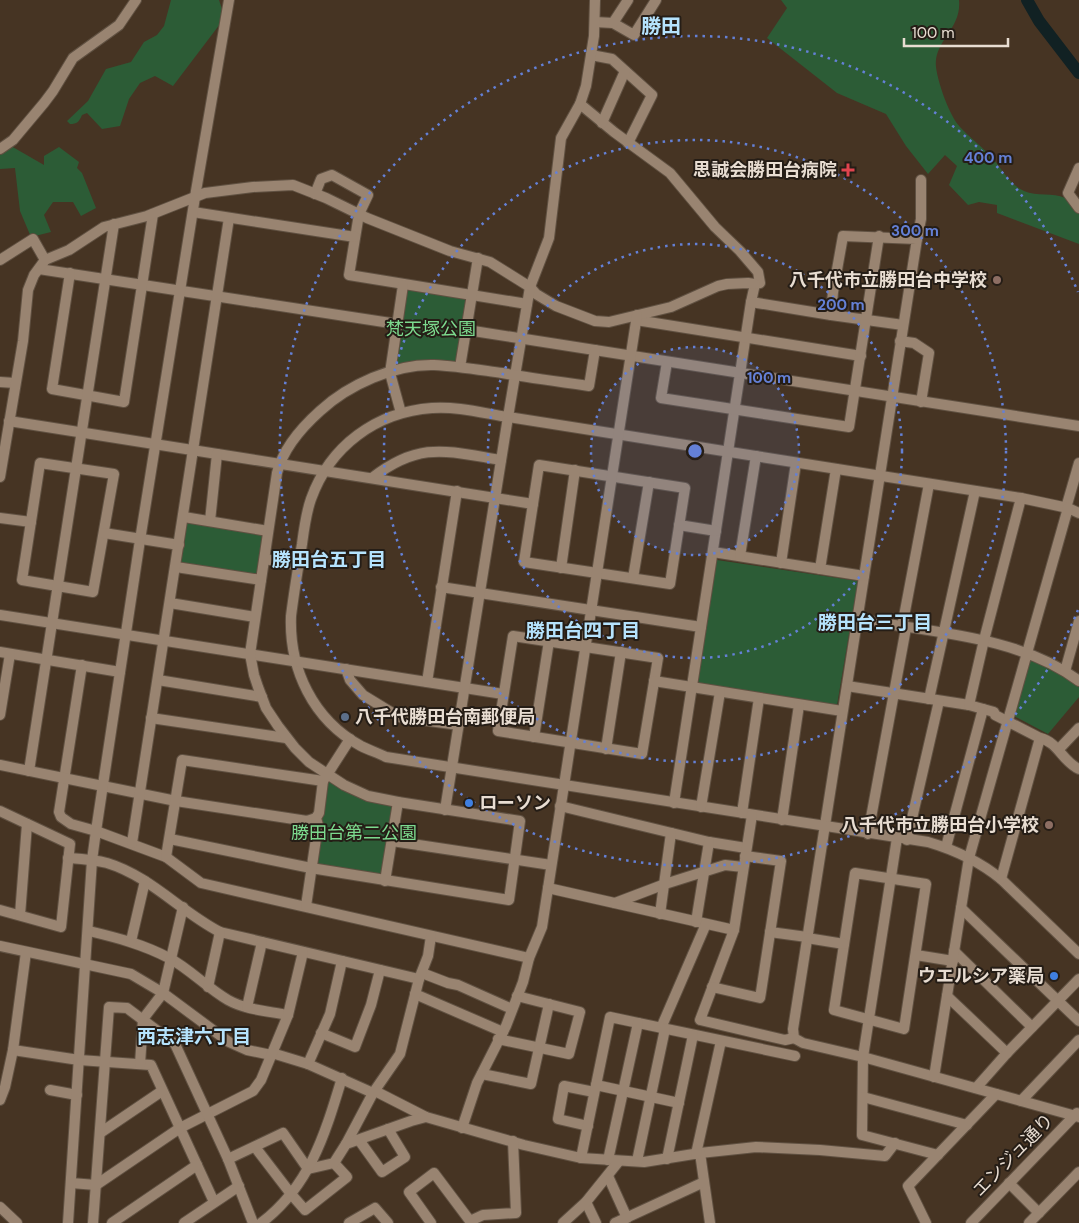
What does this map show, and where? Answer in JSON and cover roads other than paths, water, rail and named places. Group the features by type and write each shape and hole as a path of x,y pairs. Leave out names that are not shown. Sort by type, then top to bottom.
{"street":[{"path":"0,150 13,140 44,103 73,58 119,25 136,0"},
{"path":"68,1223 89,931 92,860 140,540 195,197 229,0"},
{"path":"445,810 530,287 549,238 561,138 580,104 586,86 595,22 595,0"},
{"path":"613,23 628,0"},
{"path":"595,22 613,23 634,35 656,0"},
{"path":"591,55 612,59 652,95 628,143"},
{"path":"602,123 625,70"},
{"path":"0,477 22,341 28,290 31,281 42,265 95,235 104,227 153,214 205,193 253,187 293,185 367,218 450,251 490,262 556,306 595,321 609,322 637,318 671,307 718,286 760,283 758,272 715,227 670,172 628,143 580,104"},
{"path":"1079,168 1068,193 1079,208"},
{"path":"315,194 321,179 332,175 368,195 360,214 349,275 527,304"},
{"path":"796,1036 807,938 824,826 921,219 921,180"},
{"path":"193,212 355,237"},
{"path":"70,273 52,389 87,397 124,402 153,214"},
{"path":"132,844 230,218"},
{"path":"29,771 107,279 114,224"},
{"path":"831,314 843,236 917,239"},
{"path":"667,362 661,398 849,427 879,236"},
{"path":"0,260 33,238 42,265"},
{"path":"460,367 478,258"},
{"path":"42,265 70,273 397,324"},
{"path":"674,803 755,284"},
{"path":"401,413 390,373 403,285"},
{"path":"751,302 903,325"},
{"path":"637,318 861,356"},
{"path":"462,1128 477,1082 501,1036 542,927 637,318"},
{"path":"467,330 1079,426"},
{"path":"900,341 914,343 929,353 921,402"},
{"path":"170,839 311,868 509,900 520,821 398,802 368,796 352,790 325,777 309,762 286,738 269,712 254,674 250,654 268,531 280,463 284,453 303,427 331,401 355,386 390,373 417,366 432,365 460,367 589,386 595,350"},
{"path":"0,382 15,383"},
{"path":"1079,513 1067,508 1021,498 508,417 433,408 401,413 374,424 358,434 335,456 324,470 308,508 291,616 291,638 295,661 302,682 315,706 332,725 350,739 386,757 928,842 946,847 982,864 1001,879 1079,954"},
{"path":"9,420 534,504"},
{"path":"372,478 397,461 429,452 448,451 501,460"},
{"path":"210,521 217,454"},
{"path":"740,556 756,456"},
{"path":"934,1077 969,858 1079,462"},
{"path":"40,463 76,468 114,474 93,592 22,580 40,463"},
{"path":"781,563 796,463"},
{"path":"539,465 575,470 685,488 670,584 524,562 539,465"},
{"path":"820,569 836,469"},
{"path":"561,568 575,470"},
{"path":"633,578 648,482"},
{"path":"868,834 895,694 904,627 929,484"},
{"path":"427,682 457,491"},
{"path":"938,1155 862,1135 863,1057 891,879 934,700 943,634 976,491"},
{"path":"969,705 1021,498"},
{"path":"184,517 268,531"},
{"path":"0,518 30,522"},
{"path":"679,525 716,531"},
{"path":"104,533 140,540 179,544"},
{"path":"713,552 864,576"},
{"path":"265,559 298,564"},
{"path":"176,567 261,580"},
{"path":"441,586 701,627"},
{"path":"170,603 255,617"},
{"path":"0,615 503,694"},
{"path":"857,619 1005,645 1074,674 1079,621"},
{"path":"512,636 585,646 658,658 642,754 498,731 512,636"},
{"path":"534,738 549,641"},
{"path":"606,749 621,652"},
{"path":"0,715 5,653 120,672"},
{"path":"82,665 59,812 61,817 71,824 96,831 166,857 200,883 529,958"},
{"path":"346,669 350,680 363,695 399,718 458,725"},
{"path":"158,680 262,696"},
{"path":"654,681 842,711"},
{"path":"847,686 969,705 994,712 995,715 1040,738 1046,739 1074,767 1079,769"},
{"path":"701,807 720,692"},
{"path":"759,698 747,814 746,852 734,930 700,1020 785,1040 796,1036 934,1077 1077,1114"},
{"path":"782,820 799,705"},
{"path":"946,847 983,709"},
{"path":"151,718 286,738"},
{"path":"1058,749 1079,728"},
{"path":"1001,879 1040,738"},
{"path":"0,765 176,801 307,821 316,818 319,813 325,777 350,739"},
{"path":"166,857 182,760 325,777"},
{"path":"385,881 398,802"},
{"path":"560,806 781,861 760,998 712,986"},
{"path":"0,811 70,844 61,927 0,910"},
{"path":"306,906 318,825 316,818"},
{"path":"20,916 27,824"},
{"path":"660,914 671,833"},
{"path":"392,841 551,865"},
{"path":"637,1161 663,1028 701,923 709,842"},
{"path":"68,858 108,863 145,881 208,926 220,932 380,970 420,976 458,985 512,1009"},
{"path":"615,903 665,884 725,865 743,867"},
{"path":"855,873 891,879 926,884 904,1029 834,1010 855,873"},
{"path":"131,941 145,881"},
{"path":"548,888 734,930"},
{"path":"140,1064 142,1020 163,993 183,907"},
{"path":"961,908 1079,1021"},
{"path":"89,931 131,941 171,959 208,987 229,1000 247,1007 288,1015"},
{"path":"208,987 220,932"},
{"path":"770,932 844,944"},
{"path":"308,1169 334,1163 374,1092 400,1054 420,976 428,956 431,936"},
{"path":"247,1007 262,942"},
{"path":"0,946 131,974 163,993 229,1042 247,1050 272,1054 308,1064 426,1117 524,1145 581,1158 637,1161 668,1159 698,1153 756,1147 885,1156 895,1143"},
{"path":"0,1100 5,1087 13,1050 26,952"},
{"path":"71,1183 96,1185 180,1128 253,1091 262,1080 288,1015 303,952"},
{"path":"916,955 953,956 1032,1027"},
{"path":"308,1064 330,1014 342,961"},
{"path":"321,1033 355,1047 371,1005 380,970"},
{"path":"976,1088 1007,1053 1079,979"},
{"path":"415,994 501,1036 538,1048 570,1054 580,1012 517,996"},
{"path":"947,996 1007,1053"},
{"path":"482,1074 531,1084 549,1004"},
{"path":"93,1223 109,1008 127,1008 175,1044 228,1159 253,1223"},
{"path":"581,1158 610,1017 795,1056"},
{"path":"563,1223 586,1202 608,1176 613,1160 623,1091 638,1024"},
{"path":"668,1159 693,1035"},
{"path":"1021,1101 1079,1040"},
{"path":"710,1223 698,1153 721,1041"},
{"path":"13,1050 79,1060 151,1065 214,1202"},
{"path":"261,1223 291,1194 308,1169 324,1136 342,1078"},
{"path":"588,1126 558,1119 564,1086 623,1091 679,1103"},
{"path":"50,1090 77,1095"},
{"path":"100,1133 162,1091"},
{"path":"926,1223 908,1186 996,1094"},
{"path":"863,1097 967,1125"},
{"name":"エンジュ通り","path":"971,1223 1077,1114"},
{"path":"346,1144 426,1117"},
{"path":"359,1140 382,1172 406,1157 388,1129"},
{"path":"228,1159 283,1133 308,1169"},
{"path":"431,1223 409,1192 434,1173 470,1221 516,1213 513,1141"},
{"path":"255,1147 305,1210 347,1177 334,1163"},
{"path":"112,1223 197,1165"},
{"path":"1029,1223 1079,1172"},
{"path":"608,1176 627,1218"},
{"path":"616,1223 704,1182"},
{"path":"1009,1183 1039,1213"},
{"path":"184,1223 238,1186"},
{"path":"586,1202 596,1223"},
{"path":"0,1207 17,1223"},
{"path":"349,1223 375,1208 388,1223"}],"waterway":[{"path":"1027,0 1039,21 1079,73"}],"place":[{"name":"思誠会勝田台病院","path":"848,170"},
{"name":"八千代市立勝田台中学校","path":"997,280"},
{"name":"八千代勝田台南郵便局","path":"345,717"},
{"name":"ローソン","path":"469,803"},
{"name":"八千代市立勝田台小学校","path":"1049,825"},
{"name":"ウエルシア薬局","path":"1054,976"}],"district":[{"name":"勝田","path":"661,26"},
{"name":"勝田台五丁目","path":"329,559"},
{"name":"勝田台三丁目","path":"875,622"},
{"name":"勝田台四丁目","path":"583,630"},
{"name":"西志津六丁目","path":"194,1036"}],"park label":[{"name":"梵天塚公園","path":"431,329"},
{"name":"勝田台第二公園","path":"354,833"}]}
